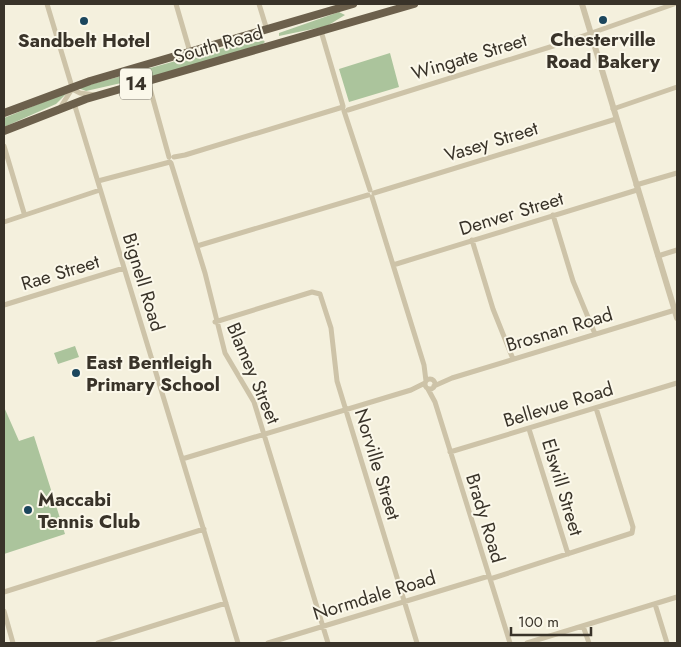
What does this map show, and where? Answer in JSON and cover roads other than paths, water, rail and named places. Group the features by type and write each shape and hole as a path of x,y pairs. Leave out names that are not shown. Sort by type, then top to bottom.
{"highway":[{"name":"South Road","path":"4,113 72,88 349,4"},
{"path":"349,4 353,22"},
{"name":"South Road","path":"4,132 59,108 98,95 414,4"},
{"path":"267,30 271,46"}],"street":[{"path":"47,4 72,88 68,98 59,108"},
{"path":"176,4 190,52"},
{"path":"259,4 267,30"},
{"path":"582,4 677,318"},
{"name":"Wingate Street","path":"98,181 333,111 356,106 590,34 674,4"},
{"name":"Brady Road","path":"321,31 510,643"},
{"name":"Blamey Street","path":"148,81 197,246 215,322 225,353 253,398 328,643"},
{"path":"613,110 677,87"},
{"path":"72,88 80,93 98,95"},
{"name":"Bignell Road","path":"74,103 238,643"},
{"name":"Vasey Street","path":"197,246 616,119"},
{"path":"4,146 24,213"},
{"name":"Denver Street","path":"393,265 553,215 677,173"},
{"path":"4,222 24,213 100,190"},
{"path":"553,215 573,280 594,334"},
{"path":"472,240 491,303 513,359"},
{"path":"658,256 677,250"},
{"name":"Rae Street","path":"4,305 124,268"},
{"name":"Norville Street","path":"215,322 312,292 319,293 331,328 335,375 417,643"},
{"name":"Brosnan Road","path":"182,459 675,310"},
{"name":"Bellevue Road","path":"450,452 676,384"},
{"name":"Normdale Road","path":"268,643 627,536 633,530 596,408"},
{"name":"Elswill Street","path":"529,428 568,554"},
{"path":"4,592 204,529"},
{"path":"527,643 677,597"},
{"path":"98,643 226,603"},
{"path":"655,604 667,643"},
{"path":"4,611 14,643"},
{"path":"583,626 589,643"}],"place":[{"name":"Chesterville Road Bakery","path":"603,20"},
{"name":"Sandbelt Hotel","path":"84,21"},
{"name":"East Bentleigh Primary School","path":"76,373"},
{"name":"Maccabi Tennis Club","path":"28,510"}]}
